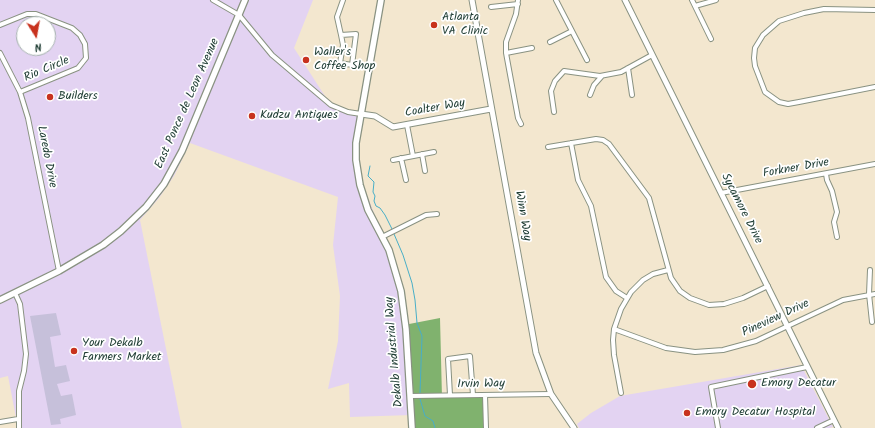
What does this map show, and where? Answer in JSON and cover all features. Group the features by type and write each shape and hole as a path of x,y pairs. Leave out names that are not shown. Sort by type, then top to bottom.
{"main road":[{"name":"East Ponce de Leon Avenue","path":"0,300 59,271 103,245 121,231 146,207 164,184 185,144 245,0"},
{"name":"Dekalb Industrial Way","path":"381,0 356,143 358,173 368,210 382,237 394,266 402,297 411,396 412,428"}],"street":[{"path":"213,0 239,15 265,48 322,97 339,109 361,114"},
{"path":"341,35 356,34 352,65 340,63 343,45 337,17 343,0"},
{"name":"Winn Way","path":"472,0 536,353 551,394 574,428"},
{"name":"Sycamore Drive","path":"625,0 838,428"},
{"path":"692,0 711,39"},
{"path":"695,6 716,0"},
{"path":"558,1 587,60"},
{"path":"490,7 518,2 506,42 506,53 518,118 521,124"},
{"path":"875,10 824,9 804,13 779,21 763,35 755,48 754,58 755,66 765,92 779,102 788,104 875,87"},
{"name":"Rio Circle","path":"0,25 27,14 36,14 72,28 80,35 85,44 86,58 78,68 20,92"},
{"path":"550,42 572,31"},
{"path":"506,53 532,48"},
{"name":"Laredo Drive","path":"0,52 20,92 32,134 59,271"},
{"path":"554,112 551,91 555,81 564,71 602,76 621,72 652,55"},
{"path":"628,68 632,95"},
{"path":"590,95 594,85 602,76"},
{"name":"Coalter Way","path":"361,114 376,116 393,127 492,109"},
{"path":"407,125 413,156"},
{"path":"548,147 600,139 606,142 649,198 668,270 675,285 685,295 696,302 709,305 730,303 768,286"},
{"path":"571,143 578,180 591,206 606,277 616,291 627,298"},
{"path":"393,160 434,152"},
{"path":"422,154 425,171"},
{"path":"401,158 406,180"},
{"name":"Forkner Drive","path":"722,193 875,164"},
{"path":"826,174 826,180 832,191 837,212 834,222 838,237"},
{"path":"382,237 426,215 437,214"},
{"path":"621,393 614,354 614,330 621,309 627,298 643,280 653,274 668,270"},
{"path":"870,270 869,294 872,322"},
{"path":"15,293 20,304 26,354 19,391 19,428"},
{"name":"Pineview Drive","path":"614,330 666,348 702,352 723,350 745,345 843,300 875,294"},
{"path":"450,396 448,359 470,356 474,395"},
{"path":"718,428 711,387 807,367"},
{"name":"Irvin Way","path":"411,396 551,394"},
{"path":"486,395 486,428"},
{"path":"0,422 18,419"},
{"path":"817,428 834,420"}],"shaded area":[{"path":"0,0 313,0 294,48 332,107 361,115 357,157 358,172 398,275 412,415 350,417 349,383 328,389 338,341 340,296 333,245 338,197 190,143 174,176 159,198 140,220 182,428 18,428 8,376 0,378"},
{"path":"56,313 61,335 50,337 55,367 66,365 70,381 57,384 61,396 72,394 76,415 60,419 61,424 51,425 30,316"},
{"name":"Emory Decatur","path":"801,365 833,427 579,428 577,424 591,413 620,396"}],"green space":[{"path":"440,318 442,398 484,397 483,428 412,428 404,325"}],"waterway":[{"path":"370,166 368,176 374,182 374,201 376,206 380,208 385,215 392,229"},
{"path":"394,234 403,255 412,283 417,323 422,336 420,393"},
{"path":"420,399 425,416 433,421 435,428"}],"place":[{"name":"Atlanta VA Clinic","path":"434,25"},
{"name":"Waller's Coffee Shop","path":"306,60"},
{"name":"Builders","path":"50,97"},
{"name":"Kudzu Antiques","path":"252,116"},
{"name":"Your Dekalb Farmers Market","path":"74,351"},
{"name":"Emory Decatur","path":"752,384"},
{"name":"Emory Decatur Hospital","path":"687,413"}]}
